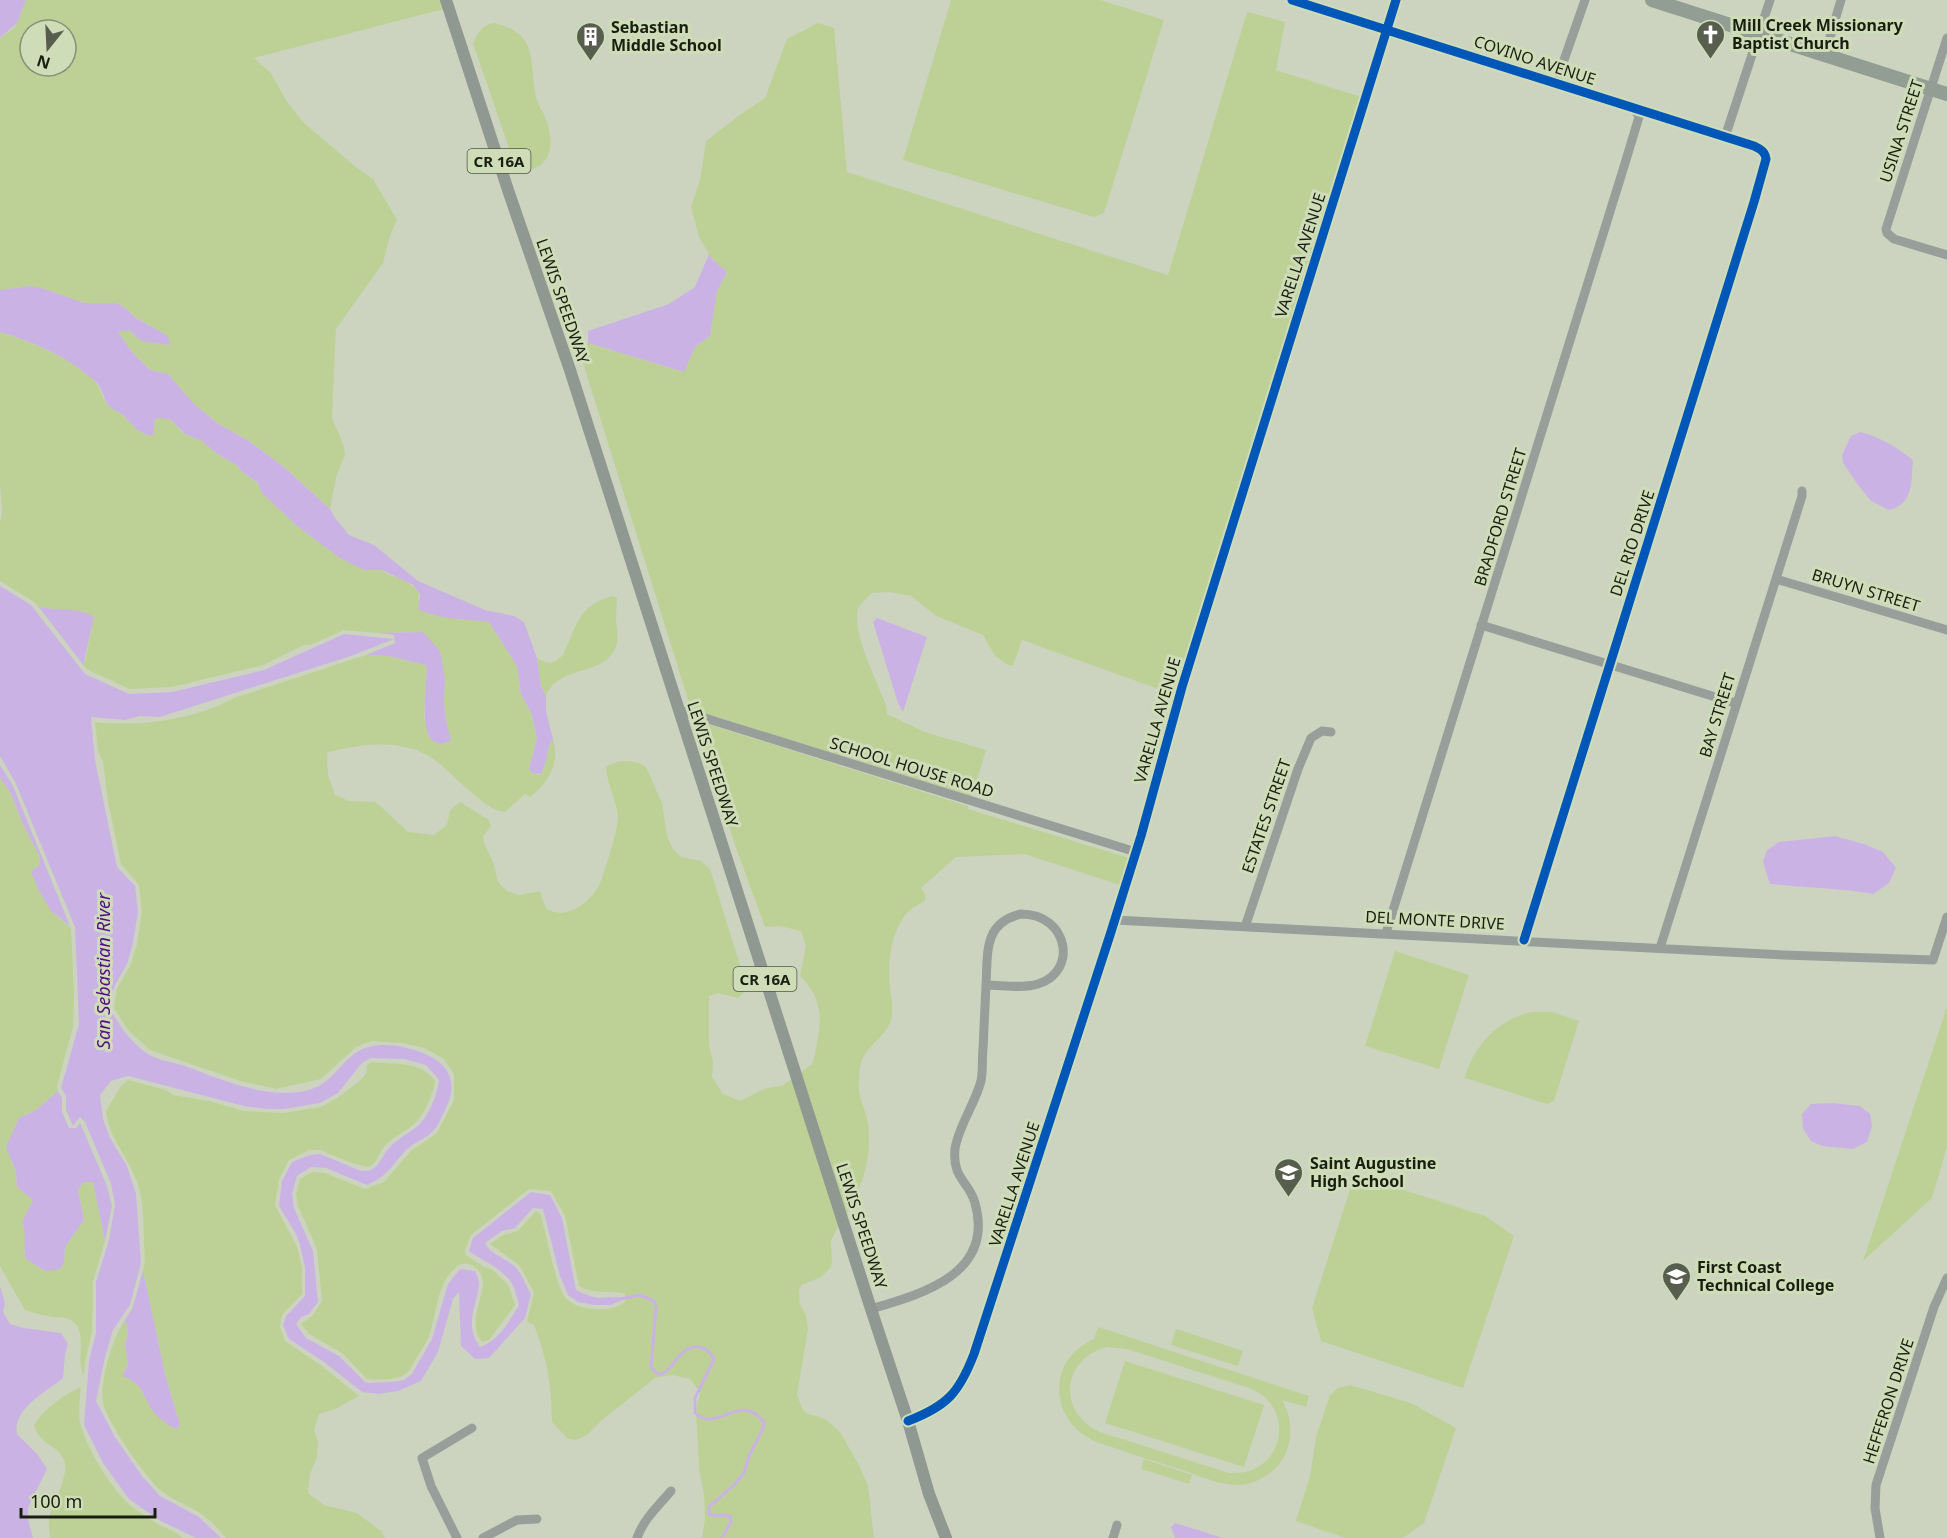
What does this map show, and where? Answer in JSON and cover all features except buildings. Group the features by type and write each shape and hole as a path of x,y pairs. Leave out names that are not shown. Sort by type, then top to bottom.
{"highway":[{"path":"1652,0 1947,94"}],"main road":[{"name":"LEWIS SPEEDWAY","path":"446,0 570,370 909,1421 929,1494 946,1538"}],"street":[{"name":"COVINO AVENUE","path":"1292,0 1754,146 1766,155"},
{"name":"VARELLA AVENUE","path":"909,1421 944,1403 968,1370 1115,920 1182,687 1396,0"},
{"path":"1556,83 1585,0"},
{"path":"1725,137 1770,0"},
{"path":"1825,54 1841,0"},
{"name":"USINA STREET","path":"1947,38 1886,226 1887,233 1894,239 1947,255"},
{"name":"BRADFORD STREET","path":"1386,933 1639,117 1635,110"},
{"name":"DEL RIO DRIVE","path":"1524,940 1754,202 1766,155"},
{"name":"BAY STREET","path":"1660,948 1802,491"},
{"name":"BRUYN STREET","path":"1776,579 1947,630"},
{"path":"1481,625 1735,703"},
{"name":"SCHOOL HOUSE ROAD","path":"679,710 1136,852"},
{"name":"ESTATES STREET","path":"1245,927 1283,808 1311,738 1322,730 1331,732"},
{"path":"871,1309 909,1298 944,1282 965,1265 975,1242 978,1224 975,1202 958,1176 954,1164 956,1146 975,1101 982,1077 986,985 988,943 992,934 1004,920 1021,914 1040,916 1054,926 1059,933 1063,950 1061,960 1052,975 1037,984 986,985"},
{"name":"DEL MONTE DRIVE","path":"1115,920 1933,960 1947,917"},
{"name":"HEFFERON DRIVE","path":"1880,1538 1875,1508 1876,1485 1934,1307 1947,1278"},
{"path":"457,1538 431,1486 422,1458 472,1428"},
{"path":"637,1538 655,1510 671,1491"},
{"path":"483,1538 517,1520 537,1519"},
{"path":"1113,1538 1117,1525"}],"green space":[{"path":"26,0 442,0 444,9 254,58 271,73 287,102 304,123 373,179 397,220 383,263 336,329 332,418 344,446 345,456 337,474 330,509 284,467 249,441 217,423 194,404 168,374 150,370 132,352 118,332 129,330 141,341 150,325 136,318 123,306 84,303 30,286 0,290 0,38 15,27 18,20 18,78 78,78 78,18 19,18"},
{"path":"951,0 1100,0 1164,20 1104,213 1094,217 903,160"},
{"path":"1247,12 1285,22 1276,70 1361,97 1175,695 1022,640 1013,666 1008,665 995,656 983,635 936,616 911,596 890,592 872,593 859,607 857,616 861,641 886,705 887,714 925,732 986,750 972,796 691,709 578,347 588,343 684,372 695,347 710,336 717,291 727,272 712,259 699,237 691,207 700,180 706,141 765,98 787,39 818,23 834,28 847,172 1168,275"},
{"path":"495,23 509,28 526,43 532,62 536,97 549,129 548,156 537,167 528,170 517,171 473,43 484,27"},
{"path":"0,332 44,348 90,375 110,407 144,433 153,436 154,419 171,420 184,434 202,441 216,453 238,466 241,471 258,483 262,493 297,526 340,558 382,570 389,575 403,579 419,591 418,600 457,619 489,621 517,666 521,695 531,712 537,738 529,768 538,775 543,770 553,739 554,764 543,785 530,797 525,794 505,812 500,811 482,801 427,755 403,747 364,745 327,753 328,775 335,795 349,801 376,802 408,832 434,835 447,825 450,810 460,802 489,820 491,826 483,837 498,882 507,891 519,895 540,891 546,908 560,913 574,909 593,895 600,884 606,865 618,818 606,767 615,762 626,761 637,762 646,767 662,803 667,836 672,848 681,857 701,861 710,869 741,968 744,992 738,998 718,993 709,996 709,1045 713,1061 712,1077 723,1094 740,1101 764,1089 783,1085 792,1079 839,1225 831,1241 831,1267 821,1277 802,1285 799,1290 800,1304 806,1316 808,1329 797,1395 806,1413 825,1419 840,1432 860,1467 868,1486 874,1538 702,1538 705,1518 704,1495 699,1469 696,1411 700,1392 690,1379 672,1375 655,1378 602,1420 587,1435 576,1440 568,1439 552,1422 550,1384 543,1350 534,1325 527,1322 534,1292 519,1265 490,1244 503,1235 518,1231 535,1212 540,1213 557,1280 568,1300 582,1307 606,1309 625,1302 625,1294 591,1291 579,1286 565,1216 551,1191 529,1189 471,1235 465,1250 466,1255 493,1270 508,1285 515,1305 489,1340 482,1342 476,1328 476,1314 483,1284 482,1275 468,1264 457,1266 445,1281 427,1339 409,1371 400,1377 367,1379 342,1353 309,1334 301,1324 312,1316 322,1301 317,1249 298,1206 296,1194 300,1179 312,1172 325,1173 365,1189 384,1182 411,1151 437,1133 454,1100 454,1074 443,1058 424,1048 402,1043 372,1041 356,1047 321,1079 276,1089 240,1081 150,1050 128,1030 114,1008 117,989 130,966 137,944 142,911 139,885 121,864 108,801 103,762 98,751 95,722 148,722 184,717 234,698 366,655 389,656 425,665 427,668 424,715 428,731 447,728 444,702 445,678 423,632 377,633 344,630 310,645 304,645 263,665 172,687 130,689 88,670 84,666 92,627 70,610 55,610 38,606 0,581 2,513"},
{"path":"613,596 617,598 618,637 611,655 593,667 561,679 552,686 546,696 541,687 537,658 544,662 554,662 560,658 585,611 601,600"},
{"path":"695,720 968,806 968,809 1129,858 1120,885 1024,854 956,857 921,888 925,894 925,900 909,911 901,921 891,949 889,969 891,1020 862,1061 859,1090 867,1120 869,1147 865,1171 846,1215 800,1073 813,1063 820,1017 815,996 800,976 806,946 801,931 780,926 765,927 735,845"},
{"path":"0,776 10,792 40,857 39,866 35,868 51,911 71,928 73,1027 57,1086 58,1091 36,1110 19,1118 11,1162 16,1172 17,1187 33,1200 25,1229 24,1252 26,1258 37,1266 64,1263 65,1247 84,1220 78,1188 84,1182 93,1182 105,1241 93,1281 92,1332 84,1376 81,1370 81,1337 75,1323 66,1318 46,1316 25,1310 0,1266"},
{"path":"1395,951 1469,975 1439,1069 1365,1046"},
{"path":"1947,1007 1947,1147 1932,1198 1863,1261"},
{"path":"1553,1012 1579,1021 1554,1101 1547,1104 1465,1078 1479,1047 1494,1031 1513,1018 1527,1013"},
{"path":"372,1062 415,1067 429,1074 435,1081 430,1098 419,1119 388,1143 368,1167 320,1150 309,1150 289,1160 279,1179 275,1205 297,1247 302,1268 302,1294 282,1315 280,1327 285,1341 322,1366 359,1396 335,1409 319,1414 314,1430 318,1442 317,1457 310,1474 308,1493 324,1505 357,1513 381,1531 385,1538 226,1538 203,1515 168,1496 157,1487 119,1436 103,1402 103,1384 108,1360 116,1336 126,1320 128,1333 125,1344 128,1364 124,1371 139,1386 154,1412 176,1429 180,1425 165,1374 143,1270 145,1262 142,1200 133,1171 116,1142 106,1111 121,1086 128,1080 166,1090 173,1095 209,1101 244,1111 283,1113 321,1107 339,1097 359,1081 366,1074 367,1065"},
{"path":"1355,1174 1485,1216 1514,1236 1463,1388 1321,1341 1312,1308"},
{"path":"1098,1327 1309,1396 1306,1407 1282,1400 1288,1414 1290,1428 1289,1443 1284,1457 1271,1473 1259,1480 1232,1485 1108,1446 1081,1433 1069,1421 1062,1407 1059,1391 1061,1376 1067,1361 1078,1349 1094,1339","holes":["1107,1347 1127,1349 1249,1388 1265,1398 1275,1410 1279,1425 1278,1440 1272,1453 1262,1464 1247,1471 1229,1473 1100,1432 1086,1423 1076,1412 1071,1400 1070,1387 1073,1374 1080,1363 1092,1353"]},
{"path":"1176,1329 1243,1351 1238,1366 1171,1345"},
{"path":"1125,1361 1264,1405 1244,1467 1105,1423"},
{"path":"1350,1385 1411,1403 1456,1428 1424,1523 1403,1538 1345,1538 1296,1521 1310,1476 1316,1437 1330,1395 1338,1388"},
{"path":"81,1387 80,1424 104,1473 119,1494 135,1509 182,1538 50,1538 49,1519 63,1481 65,1466 61,1455 40,1437 34,1425 55,1403"},
{"path":"1144,1459 1192,1475 1189,1484 1141,1469"}],"water":[{"path":"0,0 26,0 17,23 0,38"},
{"path":"709,254 727,272 717,291 710,336 695,347 684,372 588,343 588,331 669,304 695,287"},
{"path":"30,286 84,303 114,303 123,306 136,318 168,336 170,345 141,341 129,330 118,332 132,352 150,370 168,374 194,404 217,423 249,441 284,467 330,509 349,535 374,545 418,581 485,610 514,616 524,622 537,658 553,739 541,774 532,773 529,769 537,738 531,712 521,695 517,666 489,622 444,617 418,609 420,594 413,585 382,570 364,570 340,558 297,526 262,493 258,483 241,471 238,466 216,453 202,441 185,434 171,420 155,419 153,436 143,433 110,407 97,383 85,372 38,346 0,332 0,290"},
{"path":"1860,432 1888,443 1913,460 1910,491 1903,503 1897,507 1889,510 1871,501 1843,463 1842,455 1851,436"},
{"name":"San Sebastian River","path":"0,586 31,605 85,674 129,694 172,692 264,670 344,634 394,639 351,656 160,717 140,716 125,720 91,717 95,760 117,867 135,886 138,912 127,964 114,987 110,1009 136,1045 160,1059 242,1086 274,1092 305,1091 319,1086 355,1053 382,1045 403,1047 428,1055 445,1068 450,1076 452,1087 450,1098 441,1120 427,1136 407,1149 380,1178 367,1185 326,1168 311,1167 297,1176 292,1194 294,1208 313,1251 318,1302 309,1314 301,1317 296,1324 306,1338 339,1356 366,1383 404,1380 412,1374 432,1339 448,1284 460,1269 475,1271 477,1276 479,1285 472,1316 473,1331 480,1347 487,1344 503,1330 519,1305 514,1287 507,1277 469,1251 473,1238 531,1192 550,1195 562,1218 576,1290 599,1298 624,1299 611,1305 594,1305 578,1302 568,1295 560,1276 543,1209 533,1208 515,1228 502,1231 485,1243 491,1251 516,1268 531,1294 525,1318 489,1358 475,1359 461,1346 459,1292 453,1299 438,1352 421,1381 398,1391 379,1394 362,1392 324,1362 289,1339 283,1325 286,1316 305,1296 305,1267 296,1234 279,1206 282,1181 292,1162 310,1155 320,1154 361,1171 372,1170 391,1146 424,1119 434,1100 439,1080 426,1065 404,1059 371,1058 362,1063 338,1093 320,1103 284,1109 244,1106 128,1076 111,1081 100,1095 103,1119 110,1138 127,1166 136,1194 141,1263 130,1305 113,1330 96,1401 115,1437 142,1476 160,1496 199,1517 221,1538 196,1538 159,1520 129,1499 103,1463 84,1425 89,1361 96,1332 96,1282 109,1240 115,1205 111,1184 85,1122 80,1117 73,1126 66,1110 66,1096 61,1088 79,1024 75,927 16,784 0,756"},
{"path":"38,606 81,611 94,617 84,666"},
{"path":"877,618 927,637 903,712 898,703 873,622"},
{"path":"423,632 440,651 445,678 444,702 451,741 442,744 433,741 426,728 427,668 425,665 389,656 366,655 395,643 394,635 377,633"},
{"path":"0,765 13,786 70,926 51,911 39,891 31,871 39,866 40,857 10,792 0,778"},
{"path":"1835,836 1883,852 1896,868 1889,883 1873,894 1770,884 1763,862 1767,850 1779,842"},
{"path":"58,1091 62,1098 62,1112 69,1128 76,1128 80,1123 81,1125 107,1186 112,1206 105,1241 93,1182 84,1182 78,1189 84,1220 65,1247 64,1263 60,1269 45,1271 26,1259 25,1231 22,1222 33,1200 17,1187 16,1172 6,1147 19,1118 36,1110"},
{"path":"1833,1103 1860,1106 1870,1114 1872,1126 1867,1142 1853,1149 1822,1146 1811,1141 1803,1129 1802,1114 1811,1104"},
{"path":"143,1270 165,1374 180,1425 176,1429 155,1414 134,1382 122,1376 128,1364 125,1344 128,1333 126,1321 121,1326 133,1307"},
{"path":"0,1286 5,1303 3,1312 10,1324 61,1333 68,1344 63,1378 25,1409 17,1425 17,1434 38,1455 47,1469 28,1508 28,1519 33,1538 0,1538"},
{"path":"1175,1523 1223,1538 1175,1538 1171,1527"}],"waterway":[{"path":"620,1299 640,1295 654,1301 656,1308 651,1367 657,1373 662,1374 691,1347 700,1347 712,1355 714,1359 695,1398 695,1413 703,1418 712,1419 746,1410 764,1422 744,1473 709,1507 709,1514 730,1516 731,1522 722,1538"}],"cycle path":[{"path":"1292,0 1754,146 1762,151 1766,159 1524,940"},
{"path":"908,1421 933,1410 950,1397 963,1379 974,1354 1141,836 1182,687 1396,0"}],"place":[{"name":"Mill Creek Missionary Baptist Church","path":"1711,60"},
{"name":"Sebastian Middle School","path":"590,62"},
{"name":"Saint Augustine High School","path":"1289,1198"},
{"name":"First Coast Technical College","path":"1676,1302"}]}
